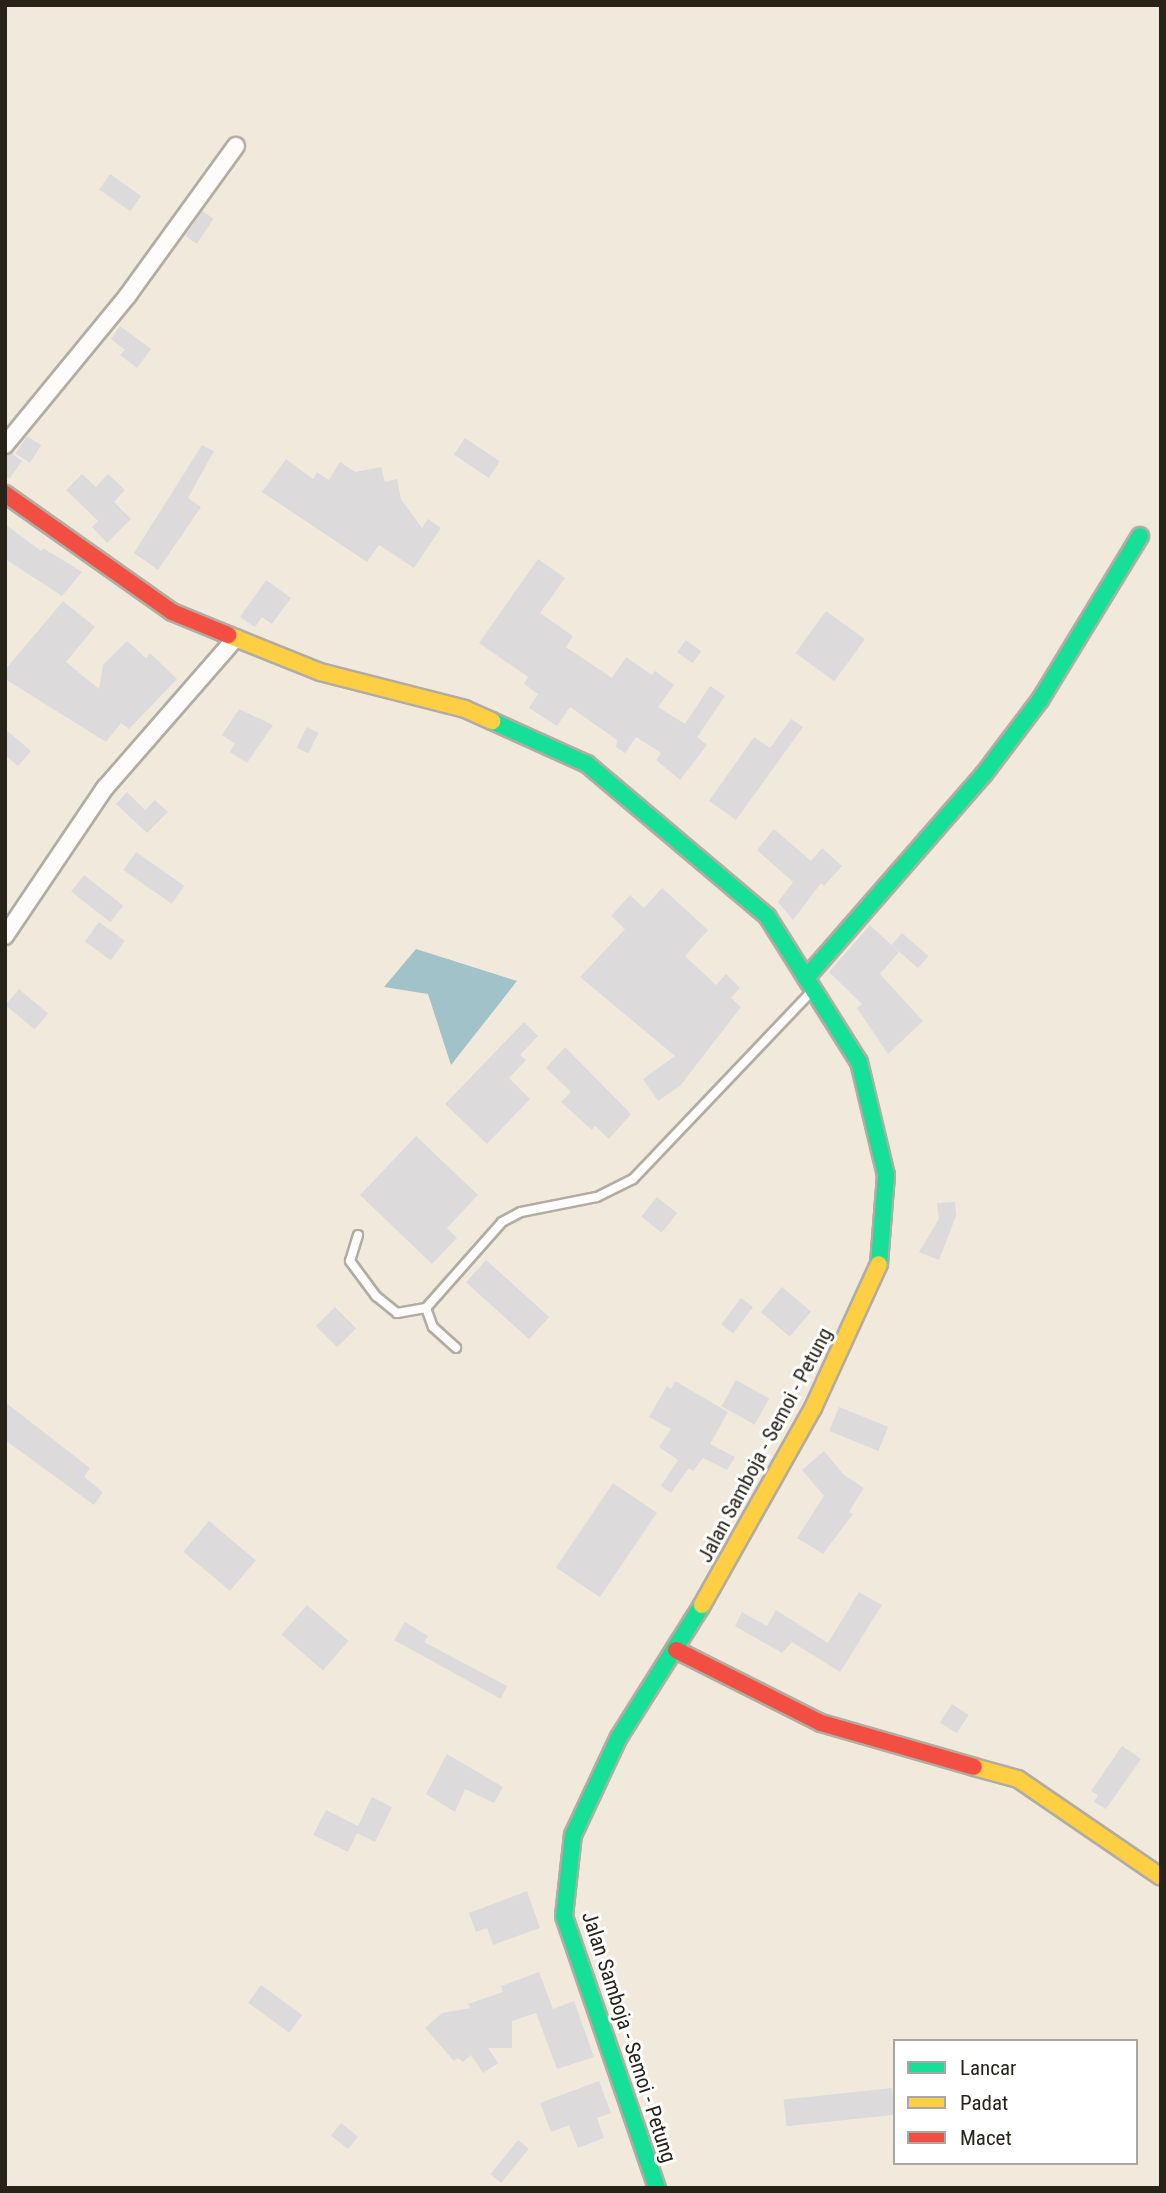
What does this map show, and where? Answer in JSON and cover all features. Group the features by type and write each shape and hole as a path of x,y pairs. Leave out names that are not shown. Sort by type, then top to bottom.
{"main road":[{"name":"Jalan Samboja - Semoi - Petung","path":"5,494 172,612 320,672 464,709 587,764 767,916 859,1062 886,1175 878,1274 813,1408 676,1650 619,1737 573,1836 564,1916 657,2188"},
{"path":"810,984 984,774 1040,700 1140,536"},
{"path":"676,1650 821,1723 1018,1779 1161,1877"}],"street":[{"path":"5,445 128,295 236,146"},
{"path":"5,936 105,788 236,639"}],"lane":[{"path":"358,1235 350,1261 361,1279 397,1313 426,1308 502,1222 522,1212 597,1197 633,1179 810,984"},
{"path":"426,1308 433,1327 456,1348"}],"water":[{"path":"416,949 517,981 451,1065 428,994 384,987"}],"building":[{"path":"110,174 141,196 130,211 99,190"},
{"path":"202,211 214,219 197,244 185,236"},
{"path":"120,326 151,349 137,368 120,355 125,350 111,339"},
{"path":"27,436 41,445 30,463 16,454"},
{"path":"465,438 500,461 489,478 454,455"},
{"path":"202,445 214,451 188,498 201,507 158,570 134,553"},
{"path":"11,453 22,461 10,478 5,477 5,455"},
{"path":"286,459 313,479 317,472 329,480 340,462 355,472 381,467 385,482 397,479 401,499 422,528 428,519 441,528 414,568 379,545 367,562 262,492"},
{"path":"82,474 96,487 108,474 125,490 114,502 131,519 107,543 92,527 98,521 66,490"},
{"path":"5,524 41,551 43,548 82,572 62,596 5,559"},
{"path":"538,559 565,578 540,613 573,636 566,647 612,678 626,657 652,675 655,671 674,685 658,707 685,724 710,686 725,696 697,737 707,745 680,780 656,760 661,753 636,737 625,753 616,747 617,740 570,707 557,726 529,708 538,694 524,684 528,677 479,643"},
{"path":"266,580 291,598 272,624 262,617 255,627 240,617"},
{"path":"63,601 95,627 66,662 99,689 103,665 127,641 146,658 150,653 177,679 129,729 121,723 106,742 5,679 5,670"},
{"path":"826,611 865,639 834,681 795,653"},
{"path":"686,640 701,651 693,663 677,652"},
{"path":"239,709 273,725 247,763 230,752 235,744 222,735"},
{"path":"791,719 803,727 736,820 709,801 754,737 770,748"},
{"path":"307,727 319,733 308,753 297,747"},
{"path":"5,729 31,751 18,766 5,755"},
{"path":"127,792 145,810 155,800 168,812 147,833 116,804"},
{"path":"774,829 811,861 822,848 842,866 824,886 821,883 793,920 778,902 793,882 757,850"},
{"path":"136,852 184,886 172,904 123,870"},
{"path":"84,875 123,906 110,922 71,892"},
{"path":"662,888 708,930 685,956 716,985 726,974 740,988 731,998 741,1007 680,1086 658,1101 643,1079 675,1056 580,977 625,929 611,916 630,895 644,908"},
{"path":"99,922 125,941 111,960 85,941"},
{"path":"870,925 899,952 880,974 923,1021 888,1054 857,1008 862,1004 829,972"},
{"path":"902,933 928,956 918,968 892,945"},
{"path":"19,989 48,1013 35,1030 6,1005"},
{"path":"524,1022 538,1036 520,1055 526,1060 509,1078 530,1099 487,1144 445,1104"},
{"path":"565,1047 631,1114 609,1139 595,1126 592,1130 561,1102 571,1092 546,1068"},
{"path":"416,1136 478,1195 447,1228 457,1238 432,1264 360,1195"},
{"path":"657,1197 677,1213 661,1233 641,1216"},
{"path":"955,1202 956,1216 939,1260 919,1252 939,1219 937,1203"},
{"path":"486,1260 549,1317 529,1339 466,1282"},
{"path":"782,1287 811,1311 790,1337 761,1312"},
{"path":"741,1298 753,1307 733,1333 721,1324"},
{"path":"335,1307 356,1328 337,1347 316,1326"},
{"path":"736,1380 769,1398 755,1425 721,1406"},
{"path":"675,1381 728,1412 710,1444 735,1457 727,1470 703,1458 693,1471 689,1468 671,1493 661,1486 678,1460 659,1447 671,1429 649,1417 667,1386 671,1389"},
{"path":"5,1402 90,1468 84,1477 103,1492 94,1505 5,1440"},
{"path":"839,1407 888,1427 878,1451 829,1431"},
{"path":"824,1451 844,1475 864,1488 849,1512 853,1514 823,1554 797,1538 824,1496 802,1470"},
{"path":"613,1483 657,1513 600,1597 556,1568"},
{"path":"209,1521 256,1560 230,1591 183,1552"},
{"path":"859,1592 882,1605 840,1672 792,1642 782,1653 735,1626 742,1612 767,1626 776,1610 828,1643"},
{"path":"307,1605 349,1641 323,1671 281,1634"},
{"path":"405,1622 428,1636 424,1642 507,1686 501,1699 394,1640"},
{"path":"952,1704 969,1715 957,1733 940,1722"},
{"path":"1122,1746 1141,1759 1106,1809 1094,1802 1098,1795 1091,1791"},
{"path":"447,1754 503,1787 494,1803 465,1789 455,1812 426,1794"},
{"path":"372,1797 392,1807 375,1842 357,1833 348,1852 313,1835 326,1810 358,1826"},
{"path":"527,1891 540,1928 493,1945 487,1928 476,1932 469,1913"},
{"path":"539,1972 553,2009 574,2001 594,2057 557,2069 536,2013 512,2021 512,2048 488,2048 498,2063 483,2073 471,2055 463,2062 458,2058 454,2061 425,2028 442,2013 470,2008 468,2004 503,1992 501,1986"},
{"path":"261,1985 302,2015 289,2033 248,2003"},
{"path":"599,2081 611,2113 597,2118 604,2138 578,2148 569,2125 551,2132 540,2103"},
{"path":"892,2088 893,2115 786,2126 784,2099"},
{"path":"341,2123 358,2137 348,2149 331,2135"},
{"path":"518,2140 529,2149 501,2183 490,2174"}],"traffic: fast":[{"path":"806,978 984,774 1040,700 1140,536"},
{"path":"492,721 587,764 767,916 859,1062 886,1175 879,1264"},
{"path":"657,2188 564,1916 573,1835 619,1737 702,1605"}],"traffic: slow":[{"path":"228,635 320,672 465,709 492,721"},
{"path":"702,1605 813,1408 879,1264"},
{"path":"974,1767 1018,1779 1161,1877"}],"traffic: jam":[{"path":"5,494 172,612 228,635"},
{"path":"676,1650 821,1723 974,1767"}]}
